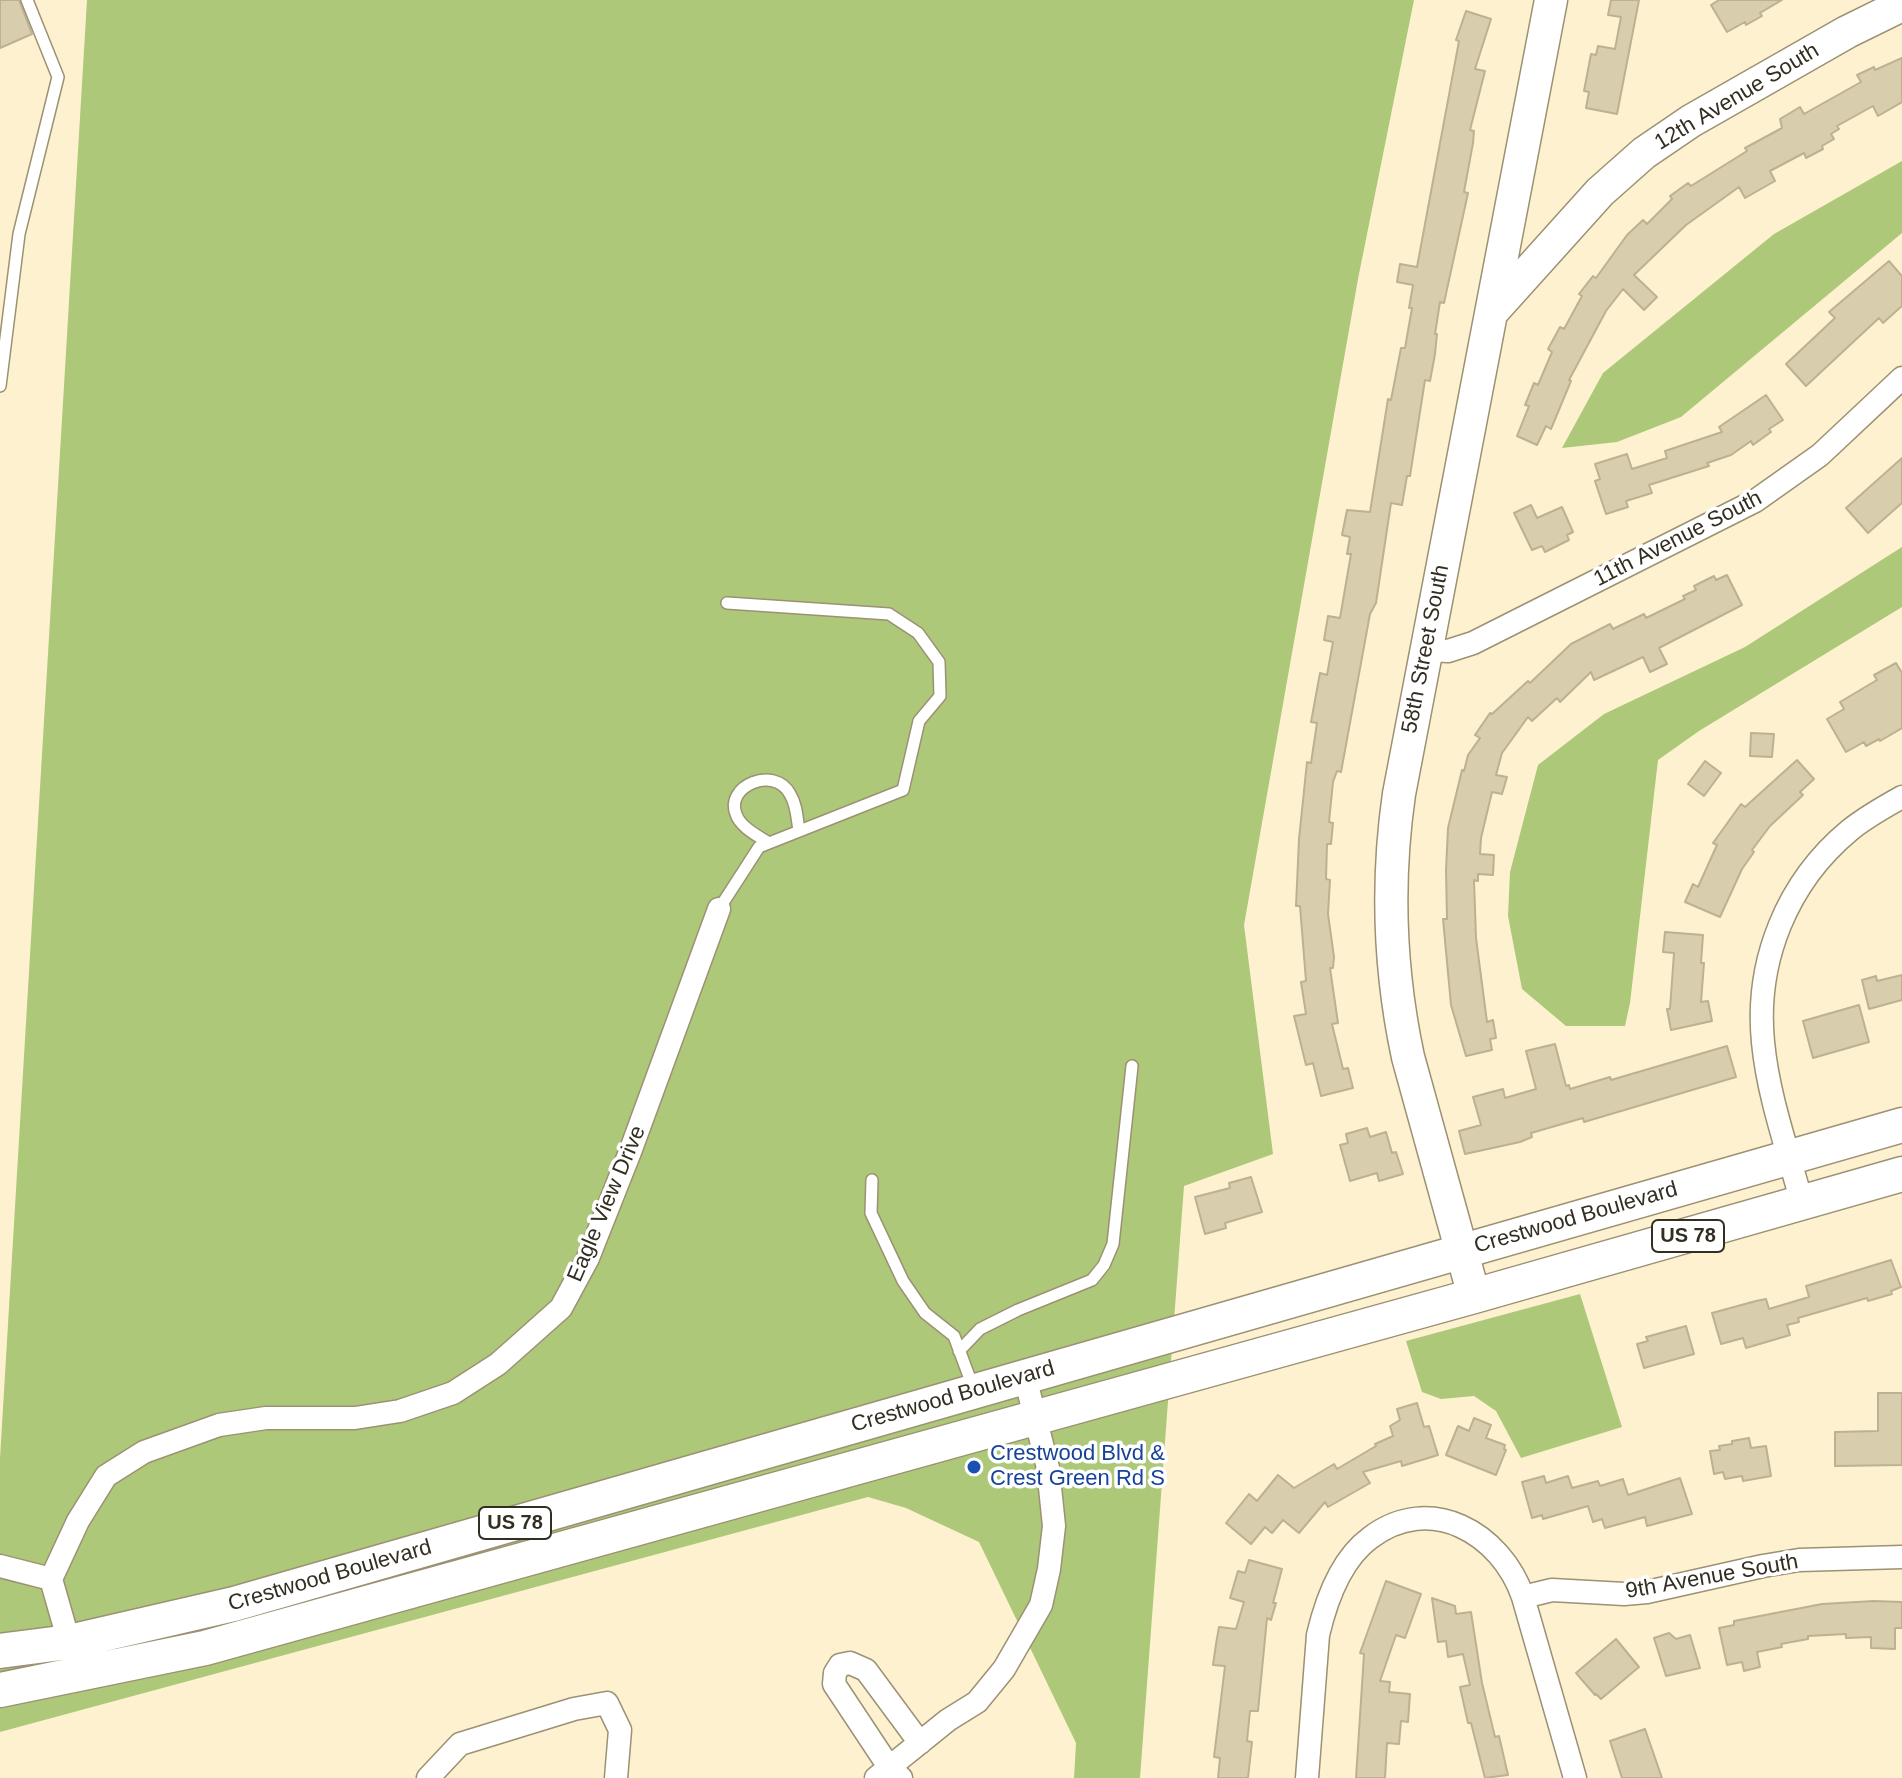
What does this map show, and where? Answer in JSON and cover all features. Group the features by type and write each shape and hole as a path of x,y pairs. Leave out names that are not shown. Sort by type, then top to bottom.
{"main road":[{"name":"Crestwood Boulevard","path":"0,1651 69,1642 234,1604 1902,1125"},
{"name":"Crestwood Boulevard","path":"0,1690 205,1648 1902,1174"},
{"path":"69,1642 78,1675"}],"street":[{"name":"58th Street South","path":"1474,1296 1408,1057 1395,991 1390,936 1390,873 1394,827 1426,650 1551,0"},
{"name":"12th Avenue South","path":"1490,315 1580,213 1644,153 1691,121 1847,32 1902,5"},
{"name":"11th Avenue South","path":"1426,650 1448,651 1473,643 1755,501 1820,455 1902,378"},
{"path":"1802,1203 1763,1045 1762,995 1772,947 1790,902 1817,862 1852,828 1902,797"},
{"name":"Eagle View Drive","path":"51,1579 78,1521 106,1476 144,1452 219,1425 266,1418 355,1418 400,1411 453,1393 498,1364 561,1308 588,1258 630,1152 719,909"},
{"path":"920,1743 866,1670 850,1663 840,1665 835,1673 834,1684 889,1774 948,1720 977,1702 1004,1669 1041,1605 1054,1526 1048,1468 1025,1377"},
{"path":"1307,1778 1316,1655 1323,1616 1346,1564 1369,1538 1383,1529 1414,1519 1447,1521 1463,1527 1491,1545 1511,1570 1523,1597 1575,1778"},
{"name":"9th Avenue South","path":"1523,1597 1552,1590 1624,1594 1647,1592 1799,1560 1902,1557"},
{"path":"0,1566 51,1579 69,1642"},
{"path":"428,1778 460,1744 574,1709 607,1703 620,1730 616,1778"}],"lane":[{"path":"0,386 19,234 58,77 27,0"},
{"path":"719,909 759,847 903,790 919,721 940,696 939,662 918,633 889,614 727,603"},
{"path":"769,843 745,826 736,815 734,803 740,791 751,782 765,779 779,781 790,793 799,831"},
{"path":"959,1351 980,1329 1092,1280 1104,1265 1113,1244 1132,1066"},
{"path":"872,1180 871,1213 903,1281 925,1313 954,1336 974,1391"}],"green space":[{"path":"87,0 1414,0 1358,279 1244,925 1273,1154 1184,1186 1140,1778 1074,1778 1076,1743 979,1542 906,1508 868,1497 0,1732 0,1458"},
{"path":"1902,161 1902,233 1681,417 1617,442 1562,448 1603,373 1774,234"},
{"path":"1902,547 1902,607 1699,731 1658,760 1625,1026 1566,1026 1522,989 1508,916 1510,872 1538,765 1604,714 1745,647"},
{"path":"1580,1294 1622,1427 1521,1458 1496,1411 1474,1396 1441,1399 1422,1392 1406,1341"}],"building":[{"path":"0,0 19,0 32,34 0,48"},
{"path":"1611,0 1639,0 1617,114 1586,108 1589,92 1584,91 1591,54 1596,55 1598,46 1615,49 1621,17 1608,15"},
{"path":"1719,0 1782,0 1760,13 1762,16 1727,32 1711,5"},
{"path":"1466,11 1491,19 1475,69 1485,71 1470,130 1474,131 1473,143 1464,192 1468,193 1444,303 1440,302 1435,354 1430,381 1425,380 1410,476 1407,476 1402,505 1391,503 1376,603 1370,614 1341,772 1337,771 1333,782 1329,822 1333,823 1331,844 1327,844 1326,879 1330,880 1328,914 1334,957 1333,968 1330,968 1338,1023 1332,1024 1343,1069 1348,1068 1353,1088 1321,1096 1313,1063 1306,1065 1294,1016 1306,1014 1301,982 1306,981 1300,906 1296,906 1307,762 1311,763 1317,723 1311,722 1320,673 1327,675 1333,642 1324,640 1328,616 1340,618 1351,554 1347,554 1350,537 1342,535 1347,510 1370,512 1388,399 1391,400 1401,348 1405,348 1412,308 1409,308 1413,285 1397,282 1400,264 1417,267 1459,41 1456,40"},
{"path":"1902,58 1902,102 1878,116 1873,106 1837,126 1839,129 1831,134 1834,139 1822,146 1823,149 1806,158 1804,153 1770,171 1775,181 1745,198 1739,187 1686,225 1634,275 1657,297 1644,310 1623,289 1606,311 1569,380 1551,429 1546,426 1537,445 1517,436 1529,406 1525,405 1534,383 1538,385 1552,352 1548,349 1560,327 1564,329 1582,296 1579,294 1593,276 1596,278 1627,235 1643,220 1647,224 1672,199 1670,196 1688,183 1691,186 1747,151 1745,148 1782,128 1780,119 1800,107 1804,114 1861,82 1857,75"},
{"path":"1889,261 1902,276 1902,306 1883,323 1879,318 1806,386 1786,364 1835,318 1829,312"},
{"path":"1766,395 1783,420 1769,429 1771,432 1753,445 1751,441 1731,455 1707,463 1709,466 1649,485 1652,493 1626,501 1628,507 1606,514 1595,481 1600,479 1595,464 1627,454 1632,469 1667,458 1665,451 1722,432 1719,427"},
{"path":"1902,458 1902,503 1868,533 1846,508"},
{"path":"1531,505 1537,518 1562,507 1573,532 1567,535 1569,540 1545,552 1542,546 1532,550 1514,513"},
{"path":"1727,575 1742,605 1659,648 1667,664 1650,672 1643,657 1594,680 1591,672 1560,702 1557,698 1532,721 1528,717 1502,753 1496,775 1507,777 1502,794 1492,792 1481,838 1480,854 1494,855 1493,875 1478,874 1478,881 1474,880 1476,938 1487,1022 1493,1020 1496,1038 1490,1039 1492,1050 1466,1056 1451,1005 1443,919 1447,919 1448,828 1462,770 1480,738 1475,735 1490,713 1528,681 1530,683 1571,644 1610,624 1613,629 1644,614 1646,618 1685,599 1683,596 1696,590 1694,586 1714,576 1716,580"},
{"path":"1896,663 1902,673 1902,728 1880,741 1866,746 1864,742 1846,752 1827,719 1844,709 1840,702 1877,680 1874,675"},
{"path":"1751,733 1774,734 1772,757 1750,756"},
{"path":"1797,760 1814,779 1752,850 1754,852 1742,869 1720,917 1685,902 1693,884 1698,887 1717,845 1713,843 1741,804 1745,807"},
{"path":"1705,761 1721,773 1704,796 1688,784"},
{"path":"1665,932 1703,935 1701,1002 1708,1001 1712,1021 1671,1030 1667,1009 1670,1009 1674,953 1663,952"},
{"path":"1902,975 1902,1000 1869,1009 1862,980 1876,976 1877,981"},
{"path":"1859,1005 1869,1042 1813,1058 1803,1021"},
{"path":"1555,1044 1566,1086 1569,1085 1570,1089 1727,1046 1736,1077 1584,1122 1583,1118 1531,1133 1532,1137 1520,1142 1465,1154 1459,1131 1481,1125 1473,1097 1503,1089 1505,1098 1536,1089 1526,1051"},
{"path":"1367,1128 1370,1137 1386,1132 1403,1174 1379,1181 1377,1173 1350,1181 1340,1145 1348,1143 1346,1134"},
{"path":"1251,1177 1262,1212 1225,1223 1226,1228 1205,1234 1195,1197 1230,1188 1229,1183"},
{"path":"1891,1260 1901,1287 1891,1291 1892,1294 1798,1318 1799,1322 1787,1325 1790,1335 1746,1348 1743,1338 1721,1344 1712,1313 1766,1299 1769,1309 1809,1297 1806,1286"},
{"path":"1686,1326 1694,1354 1644,1368 1637,1344 1648,1341 1646,1337"},
{"path":"1878,1393 1902,1393 1902,1465 1835,1466 1835,1432 1878,1431"},
{"path":"1417,1403 1424,1427 1429,1426 1438,1455 1402,1466 1401,1461 1363,1472 1370,1483 1328,1507 1325,1502 1299,1533 1283,1520 1272,1533 1265,1527 1251,1544 1226,1523 1249,1494 1257,1501 1278,1475 1294,1488 1334,1464 1337,1469 1393,1436 1390,1426 1400,1420 1397,1409"},
{"path":"1474,1418 1491,1425 1486,1438 1505,1445 1496,1475 1446,1455 1458,1426 1469,1431"},
{"path":"1749,1438 1751,1448 1766,1446 1771,1476 1743,1481 1742,1476 1725,1479 1723,1472 1714,1474 1710,1451 1720,1450 1719,1446 1732,1444 1732,1441"},
{"path":"1544,1476 1546,1483 1568,1476 1572,1488 1598,1481 1600,1486 1623,1479 1628,1495 1680,1478 1692,1514 1647,1526 1645,1517 1605,1528 1602,1519 1593,1522 1588,1506 1543,1519 1542,1515 1532,1518 1522,1482"},
{"path":"1249,1560 1282,1569 1271,1620 1267,1618 1258,1711 1250,1711 1247,1741 1252,1742 1248,1778 1218,1778 1220,1758 1214,1757 1225,1666 1213,1665 1219,1627 1236,1629 1244,1602 1230,1598 1238,1571 1245,1573"},
{"path":"1386,1581 1421,1594 1405,1638 1396,1635 1380,1681 1390,1682 1389,1692 1410,1694 1408,1722 1401,1721 1399,1744 1387,1743 1385,1778 1356,1778 1364,1654 1360,1653"},
{"path":"1432,1598 1455,1606 1456,1614 1471,1612 1482,1683 1508,1775 1485,1778 1460,1687 1470,1685 1463,1654 1448,1657 1446,1641 1438,1642"},
{"path":"1902,1602 1902,1628 1895,1628 1895,1649 1871,1648 1871,1637 1846,1638 1846,1634 1808,1636 1808,1639 1757,1652 1760,1667 1744,1671 1742,1662 1727,1665 1719,1628 1734,1625 1734,1621 1822,1604"},
{"path":"1669,1633 1676,1639 1690,1635 1700,1668 1666,1676 1654,1638"},
{"path":"1616,1639 1639,1667 1601,1699 1576,1673"},
{"path":"1645,1729 1662,1778 1622,1778 1610,1741"}],"place":[{"name":"Crestwood Blvd & Crest Green Rd S","path":"974,1467"}]}
